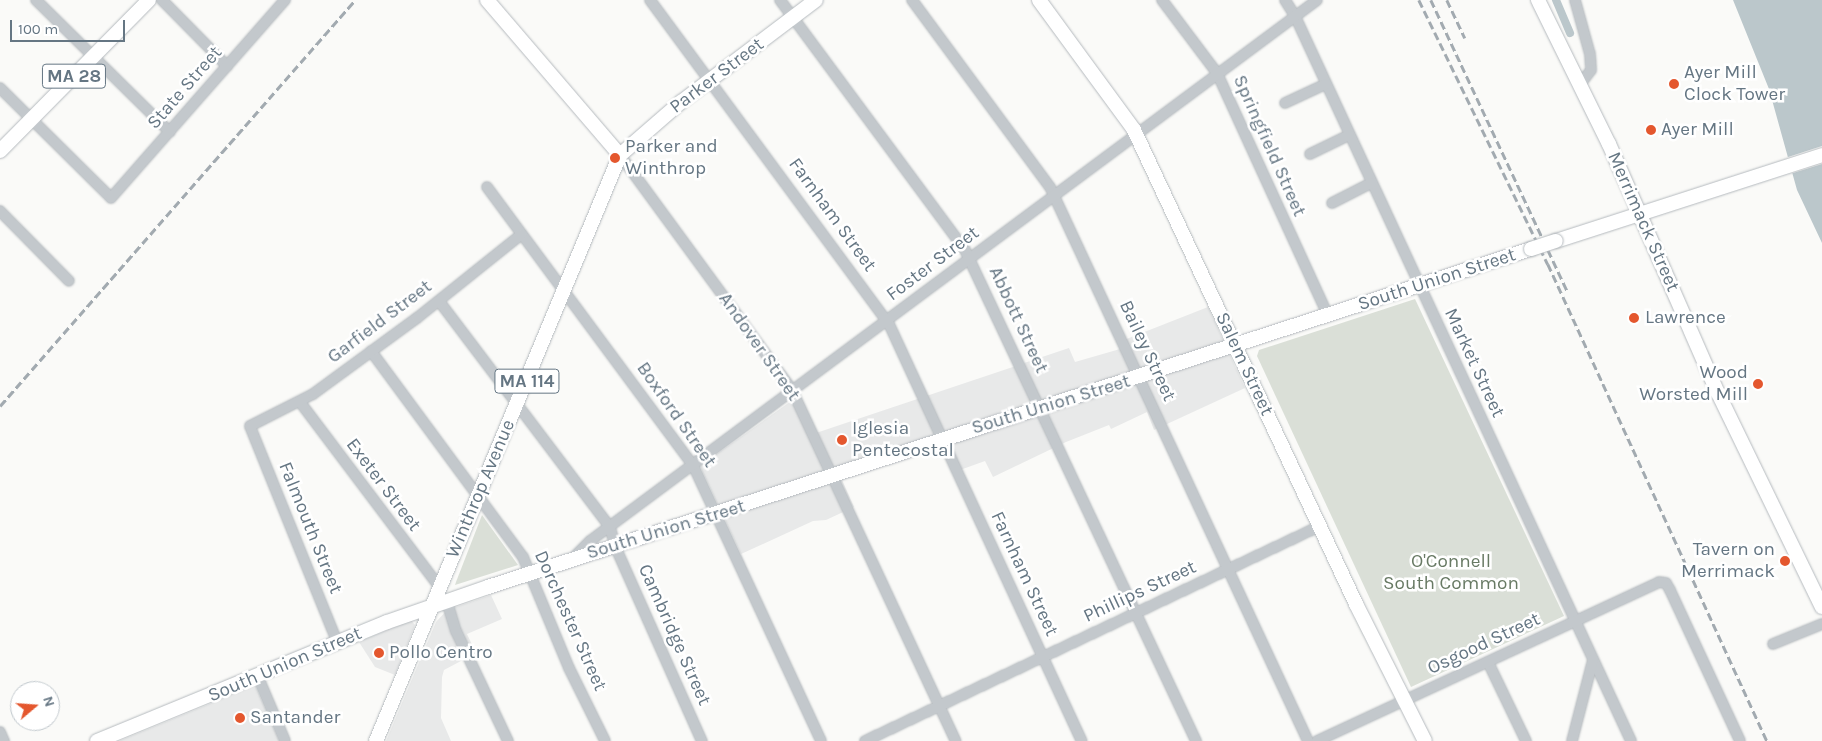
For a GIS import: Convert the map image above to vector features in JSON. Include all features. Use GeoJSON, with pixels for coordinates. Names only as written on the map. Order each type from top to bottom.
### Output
{"type":"FeatureCollection","features":[{"type":"Feature","properties":{"kind":"main road","name":"MA 28"},"geometry":{"type":"LineString","coordinates":[[0,151],[149,0]]}},
{"type":"Feature","properties":{"kind":"main road","name":"Andover Street"},"geometry":{"type":"LineString","coordinates":[[487,0],[620,155]]}},
{"type":"Feature","properties":{"kind":"main road","name":"Parker Street"},"geometry":{"type":"LineString","coordinates":[[620,155],[710,80],[816,0]]}},
{"type":"Feature","properties":{"kind":"main road","name":"Salem Street"},"geometry":{"type":"LineString","coordinates":[[1039,0],[1136,134],[1402,701],[1410,708],[1425,741]]}},
{"type":"Feature","properties":{"kind":"main road","name":"Merrimack Street"},"geometry":{"type":"LineString","coordinates":[[1538,0],[1640,215],[1718,393],[1822,607]]}},
{"type":"Feature","properties":{"kind":"main road","name":"Winthrop Avenue"},"geometry":{"type":"LineString","coordinates":[[376,741],[478,494],[565,292],[620,155]]}},
{"type":"Feature","properties":{"kind":"main road","name":"South Union Street"},"geometry":{"type":"LineString","coordinates":[[97,741],[432,606],[574,558],[716,515],[941,438],[1040,410],[1140,378],[1818,156]]}},
{"type":"Feature","properties":{"kind":"street"},"geometry":{"type":"LineString","coordinates":[[36,0],[170,132]]}},
{"type":"Feature","properties":{"kind":"street"},"geometry":{"type":"LineString","coordinates":[[162,0],[227,66]]}},
{"type":"Feature","properties":{"kind":"street","name":"State Street"},"geometry":{"type":"LineString","coordinates":[[31,120],[112,198],[285,0]]}},
{"type":"Feature","properties":{"kind":"street","name":"Farnham Street"},"geometry":{"type":"LineString","coordinates":[[650,0],[887,321],[1082,741]]}},
{"type":"Feature","properties":{"kind":"street","name":"Abbott Street"},"geometry":{"type":"LineString","coordinates":[[780,0],[969,257],[1196,741]]}},
{"type":"Feature","properties":{"kind":"street","name":"Bailey Street"},"geometry":{"type":"LineString","coordinates":[[912,0],[1054,196],[1230,569],[1308,741]]}},
{"type":"Feature","properties":{"kind":"street","name":"Springfield Street"},"geometry":{"type":"LineString","coordinates":[[1162,0],[1217,73],[1328,316]]}},
{"type":"Feature","properties":{"kind":"street","name":"Market Street"},"geometry":{"type":"LineString","coordinates":[[1284,0],[1295,16],[1418,286],[1631,741]]}},
{"type":"Feature","properties":{"kind":"street","name":"Foster Street"},"geometry":{"type":"LineString","coordinates":[[574,558],[610,526],[887,321],[969,257],[1317,0]]}},
{"type":"Feature","properties":{"kind":"street"},"geometry":{"type":"LineString","coordinates":[[1575,0],[1590,54],[1592,70],[1580,86]]}},
{"type":"Feature","properties":{"kind":"street"},"geometry":{"type":"LineString","coordinates":[[1284,103],[1326,84]]}},
{"type":"Feature","properties":{"kind":"street"},"geometry":{"type":"LineString","coordinates":[[0,88],[31,120]]}},
{"type":"Feature","properties":{"kind":"street"},"geometry":{"type":"LineString","coordinates":[[1310,154],[1349,134]]}},
{"type":"Feature","properties":{"kind":"street","name":"Andover Street"},"geometry":{"type":"LineString","coordinates":[[620,155],[792,390],[834,476],[956,741]]}},
{"type":"Feature","properties":{"kind":"street"},"geometry":{"type":"LineString","coordinates":[[1332,202],[1372,184]]}},
{"type":"Feature","properties":{"kind":"street","name":"Boxford Street"},"geometry":{"type":"LineString","coordinates":[[487,187],[693,465],[821,741]]}},
{"type":"Feature","properties":{"kind":"street"},"geometry":{"type":"LineString","coordinates":[[0,211],[70,281]]}},
{"type":"Feature","properties":{"kind":"street","name":"Garfield Street"},"geometry":{"type":"LineString","coordinates":[[250,426],[300,402],[439,300],[522,234]]}},
{"type":"Feature","properties":{"kind":"street","name":"Cambridge Street"},"geometry":{"type":"LineString","coordinates":[[439,300],[610,526],[615,546],[702,741]]}},
{"type":"Feature","properties":{"kind":"street","name":"Dorchester Street"},"geometry":{"type":"LineString","coordinates":[[371,351],[478,494],[532,573],[570,668],[605,741]]}},
{"type":"Feature","properties":{"kind":"street","name":"Exeter Street"},"geometry":{"type":"LineString","coordinates":[[300,402],[440,588]]}},
{"type":"Feature","properties":{"kind":"street","name":"Falmouth Street"},"geometry":{"type":"LineString","coordinates":[[250,426],[338,644]]}},
{"type":"Feature","properties":{"kind":"street","name":"Phillips Street"},"geometry":{"type":"LineString","coordinates":[[865,741],[1320,526]]}},
{"type":"Feature","properties":{"kind":"street","name":"Osgood Street"},"geometry":{"type":"LineString","coordinates":[[1316,741],[1659,582],[1666,583],[1740,741]]}},
{"type":"Feature","properties":{"kind":"street"},"geometry":{"type":"LineString","coordinates":[[446,602],[456,631],[508,741]]}},
{"type":"Feature","properties":{"kind":"street"},"geometry":{"type":"LineString","coordinates":[[1773,644],[1822,624]]}},
{"type":"Feature","properties":{"kind":"street"},"geometry":{"type":"LineString","coordinates":[[1572,741],[1593,660]]}},
{"type":"Feature","properties":{"kind":"street"},"geometry":{"type":"LineString","coordinates":[[1488,662],[1526,741]]}},
{"type":"Feature","properties":{"kind":"street"},"geometry":{"type":"LineString","coordinates":[[258,677],[285,741]]}},
{"type":"Feature","properties":{"kind":"street"},"geometry":{"type":"LineString","coordinates":[[0,732],[4,741]]}},
{"type":"Feature","properties":{"kind":"shaded area"},"geometry":{"type":"Polygon","coordinates":[[[1733,0],[1822,0],[1822,243],[1797,190],[1769,89],[1733,0]]]}},
{"type":"Feature","properties":{"kind":"shaded area"},"geometry":{"type":"Polygon","coordinates":[[[1208,307],[1245,388],[1154,430],[1147,412],[1111,429],[1109,425],[1066,442],[993,477],[985,461],[960,470],[950,444],[842,480],[854,507],[826,520],[813,521],[741,554],[700,466],[794,399],[810,435],[1069,348],[1075,362],[1127,347],[1124,340],[1208,307]]]}},
{"type":"Feature","properties":{"kind":"shaded area"},"geometry":{"type":"Polygon","coordinates":[[[491,595],[502,619],[467,634],[476,653],[444,670],[442,677],[441,718],[451,741],[386,741],[436,622],[447,610],[491,595]]]}},
{"type":"Feature","properties":{"kind":"shaded area"},"geometry":{"type":"Polygon","coordinates":[[[411,620],[415,625],[395,675],[375,667],[359,642],[411,620]]]}},
{"type":"Feature","properties":{"kind":"shaded area"},"geometry":{"type":"Polygon","coordinates":[[[255,685],[279,741],[119,741],[207,705],[255,685]]]}},
{"type":"Feature","properties":{"kind":"green space","name":"O'Connell South Common"},"geometry":{"type":"Polygon","coordinates":[[[1415,299],[1564,616],[1411,687],[1257,356],[1259,350],[1415,299]]]}},
{"type":"Feature","properties":{"kind":"green space"},"geometry":{"type":"Polygon","coordinates":[[[482,515],[518,565],[455,585],[456,582],[482,515]]]}},
{"type":"Feature","properties":{"kind":"pier"},"geometry":{"type":"Polygon","coordinates":[[[1822,146],[1822,164],[1790,174],[1785,158],[1822,146]]]}},
{"type":"Feature","properties":{"kind":"waterway"},"geometry":{"type":"LineString","coordinates":[[1556,0],[1570,33]]}},
{"type":"Feature","properties":{"kind":"railway"},"geometry":{"type":"LineString","coordinates":[[0,406],[355,0]]}},
{"type":"Feature","properties":{"kind":"railway"},"geometry":{"type":"LineString","coordinates":[[1419,0],[1548,264],[1767,741]]}},
{"type":"Feature","properties":{"kind":"railway"},"geometry":{"type":"LineString","coordinates":[[1431,0],[1568,292]]}},
{"type":"Feature","properties":{"kind":"railway"},"geometry":{"type":"LineString","coordinates":[[1447,0],[1465,38]]}},
{"type":"Feature","properties":{"kind":"place","name":"Ayer Mill Clock Tower"},"geometry":{"type":"Point","coordinates":[1674,84]}},
{"type":"Feature","properties":{"kind":"place","name":"Ayer Mill"},"geometry":{"type":"Point","coordinates":[1651,130]}},
{"type":"Feature","properties":{"kind":"place","name":"Parker and Winthrop"},"geometry":{"type":"Point","coordinates":[615,158]}},
{"type":"Feature","properties":{"kind":"place","name":"Lawrence"},"geometry":{"type":"Point","coordinates":[1634,318]}},
{"type":"Feature","properties":{"kind":"place","name":"Wood Worsted Mill"},"geometry":{"type":"Point","coordinates":[1758,384]}},
{"type":"Feature","properties":{"kind":"place","name":"Iglesia Pentecostal"},"geometry":{"type":"Point","coordinates":[842,440]}},
{"type":"Feature","properties":{"kind":"place","name":"Tavern on Merrimack"},"geometry":{"type":"Point","coordinates":[1785,561]}},
{"type":"Feature","properties":{"kind":"place","name":"Pollo Centro"},"geometry":{"type":"Point","coordinates":[379,653]}},
{"type":"Feature","properties":{"kind":"place","name":"Santander"},"geometry":{"type":"Point","coordinates":[240,718]}}]}
